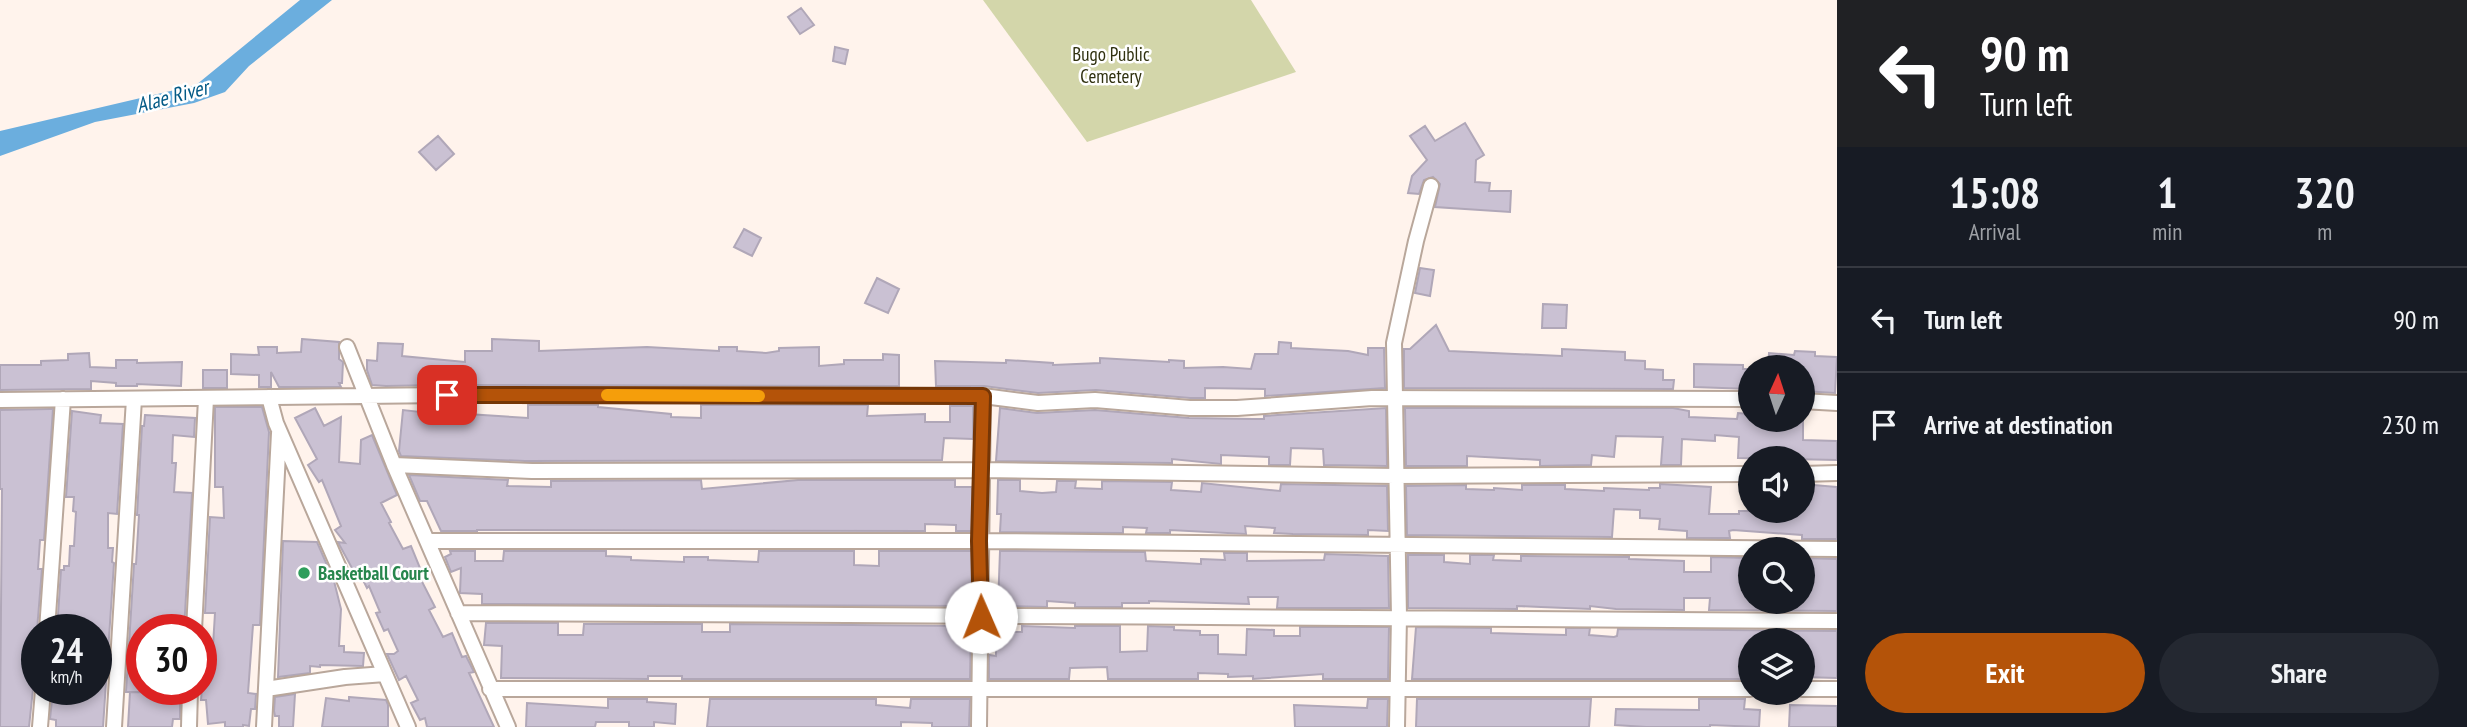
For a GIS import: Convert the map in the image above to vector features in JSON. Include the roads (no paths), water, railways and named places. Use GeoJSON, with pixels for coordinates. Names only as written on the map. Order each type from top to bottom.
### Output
{"type":"FeatureCollection","features":[{"type":"Feature","properties":{"kind":"street"},"geometry":{"type":"LineString","coordinates":[[1397,727],[1399,616],[1393,358],[1397,321],[1431,186]]}},
{"type":"Feature","properties":{"kind":"street"},"geometry":{"type":"LineString","coordinates":[[346,347],[394,465],[508,727]]}},
{"type":"Feature","properties":{"kind":"street"},"geometry":{"type":"LineString","coordinates":[[0,400],[447,395],[983,396],[1038,402],[1095,400],[1191,408],[1237,408],[1372,398],[1738,399]]}},
{"type":"Feature","properties":{"kind":"street"},"geometry":{"type":"LineString","coordinates":[[979,727],[979,541],[983,396]]}},
{"type":"Feature","properties":{"kind":"street"},"geometry":{"type":"LineString","coordinates":[[269,397],[279,428],[408,727]]}},
{"type":"Feature","properties":{"kind":"street"},"geometry":{"type":"LineString","coordinates":[[114,727],[134,399]]}},
{"type":"Feature","properties":{"kind":"street"},"geometry":{"type":"LineString","coordinates":[[195,614],[205,399]]}},
{"type":"Feature","properties":{"kind":"street"},"geometry":{"type":"LineString","coordinates":[[48,614],[63,400]]}},
{"type":"Feature","properties":{"kind":"street"},"geometry":{"type":"LineString","coordinates":[[1815,402],[1837,403]]}},
{"type":"Feature","properties":{"kind":"street"},"geometry":{"type":"LineString","coordinates":[[264,727],[279,428]]}},
{"type":"Feature","properties":{"kind":"street"},"geometry":{"type":"LineString","coordinates":[[394,465],[533,471],[982,470],[1395,476],[1738,474]]}},
{"type":"Feature","properties":{"kind":"street"},"geometry":{"type":"LineString","coordinates":[[1815,474],[1837,473]]}},
{"type":"Feature","properties":{"kind":"street"},"geometry":{"type":"LineString","coordinates":[[429,541],[979,541],[1837,549]]}},
{"type":"Feature","properties":{"kind":"street"},"geometry":{"type":"LineString","coordinates":[[458,613],[981,617],[1399,616],[1837,621]]}},
{"type":"Feature","properties":{"kind":"street"},"geometry":{"type":"LineString","coordinates":[[266,689],[385,674]]}},
{"type":"Feature","properties":{"kind":"street"},"geometry":{"type":"LineString","coordinates":[[491,689],[1738,689]]}},
{"type":"Feature","properties":{"kind":"street"},"geometry":{"type":"LineString","coordinates":[[1815,689],[1837,689]]}},
{"type":"Feature","properties":{"kind":"street"},"geometry":{"type":"LineString","coordinates":[[40,727],[42,705]]}},
{"type":"Feature","properties":{"kind":"street"},"geometry":{"type":"LineString","coordinates":[[188,727],[189,705]]}},
{"type":"Feature","properties":{"kind":"water","name":"Alae River"},"geometry":{"type":"Polygon","coordinates":[[[300,0],[332,0],[249,66],[225,92],[194,103],[95,122],[0,156],[0,131],[196,85],[300,0]]]}},
{"type":"Feature","properties":{"kind":"place","name":"Basketball Court"},"geometry":{"type":"Point","coordinates":[304,573]}},
{"type":"Feature","properties":{"kind":"park label","name":"Bugo Public Cemetery"},"geometry":{"type":"Point","coordinates":[1111,65]}}]}
